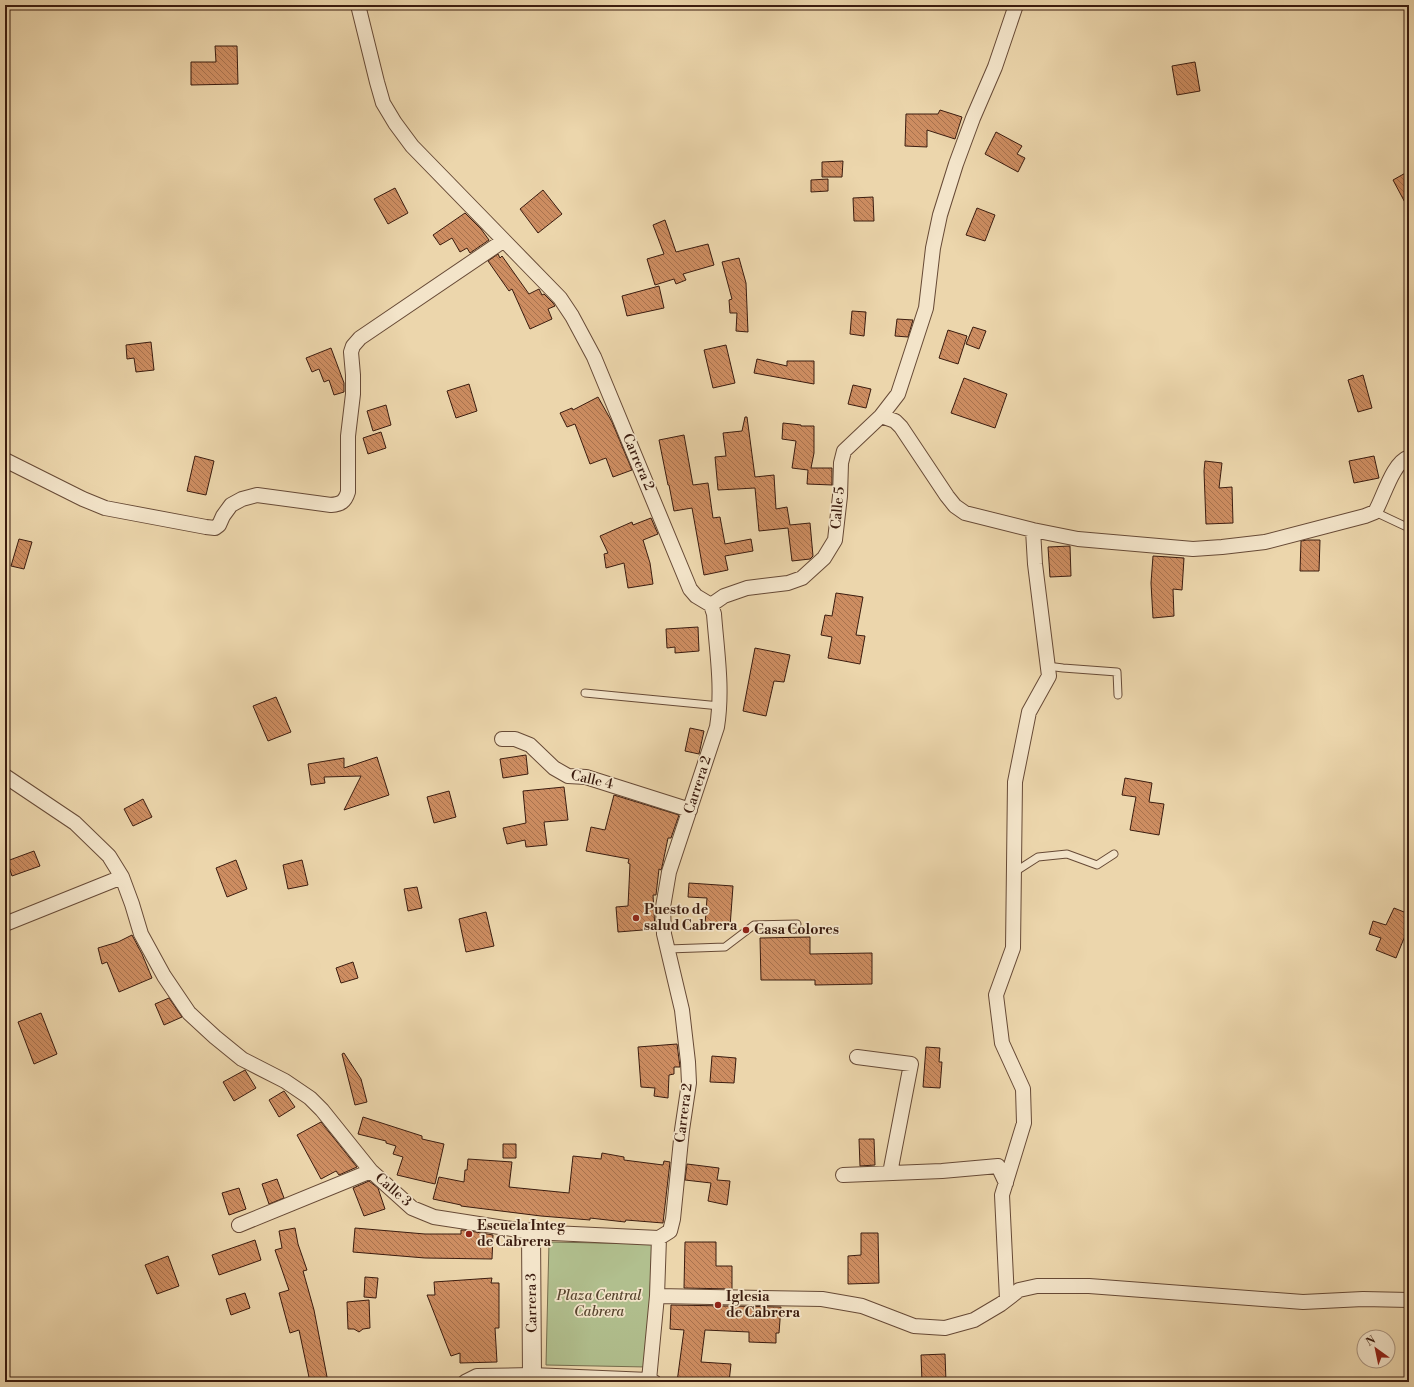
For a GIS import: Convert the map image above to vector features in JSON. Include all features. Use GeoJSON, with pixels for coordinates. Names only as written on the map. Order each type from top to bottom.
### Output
{"type":"FeatureCollection","features":[{"type":"Feature","properties":{"kind":"street","name":"Carrera 2"},"geometry":{"type":"LineString","coordinates":[[358,5],[383,103],[395,123],[412,146],[560,298],[572,316],[594,356],[690,589],[696,596],[711,605],[714,614],[720,683],[720,706],[717,727],[669,872],[663,907],[664,934],[682,1010],[689,1083],[682,1130],[673,1219],[670,1230],[659,1238]]}},
{"type":"Feature","properties":{"kind":"street","name":"Calle 5"},"geometry":{"type":"LineString","coordinates":[[711,605],[724,596],[747,588],[788,583],[802,578],[824,558],[835,540],[840,496],[841,463],[844,451],[881,416],[898,394],[926,308],[933,248],[942,208],[956,164],[995,67],[1016,5]]}},
{"type":"Feature","properties":{"kind":"street"},"geometry":{"type":"LineString","coordinates":[[5,460],[83,499],[105,508],[206,527],[215,528],[219,525],[223,516],[231,505],[242,499],[257,495],[331,505],[340,504],[345,500],[348,492],[348,436],[353,394],[351,352],[353,346],[360,338],[503,241]]}},
{"type":"Feature","properties":{"kind":"street"},"geometry":{"type":"LineString","coordinates":[[881,416],[895,421],[901,427],[946,496],[955,506],[965,513],[1033,530],[1078,539],[1193,550],[1222,548],[1265,542],[1358,518],[1375,512],[1392,475],[1404,459],[1409,457]]}},
{"type":"Feature","properties":{"kind":"street"},"geometry":{"type":"LineString","coordinates":[[1007,1299],[1002,1195],[1024,1123],[1024,1089],[1002,1043],[996,995],[1013,948],[1015,782],[1029,712],[1049,676],[1035,564],[1033,530]]}},
{"type":"Feature","properties":{"kind":"street","name":"Calle 4"},"geometry":{"type":"LineString","coordinates":[[502,739],[515,739],[530,745],[554,768],[568,776],[586,777],[690,810]]}},
{"type":"Feature","properties":{"kind":"street","name":"Calle 3"},"geometry":{"type":"LineString","coordinates":[[5,776],[75,823],[109,856],[122,878],[141,934],[164,976],[189,1012],[215,1038],[242,1059],[285,1081],[310,1098],[322,1110],[371,1171],[412,1208],[434,1217],[531,1232],[659,1238]]}},
{"type":"Feature","properties":{"kind":"street"},"geometry":{"type":"LineString","coordinates":[[5,924],[122,878]]}},
{"type":"Feature","properties":{"kind":"street"},"geometry":{"type":"LineString","coordinates":[[857,1057],[911,1064],[890,1173]]}},
{"type":"Feature","properties":{"kind":"street"},"geometry":{"type":"LineString","coordinates":[[843,1175],[942,1171],[998,1166],[1006,1183]]}},
{"type":"Feature","properties":{"kind":"street"},"geometry":{"type":"LineString","coordinates":[[239,1225],[371,1171]]}},
{"type":"Feature","properties":{"kind":"street","name":"Carrera 3"},"geometry":{"type":"LineString","coordinates":[[531,1232],[531,1378]]}},
{"type":"Feature","properties":{"kind":"street"},"geometry":{"type":"LineString","coordinates":[[465,1382],[477,1376],[652,1381],[659,1238]]}},
{"type":"Feature","properties":{"kind":"street"},"geometry":{"type":"LineString","coordinates":[[657,1296],[822,1299],[862,1306],[914,1326],[945,1328],[974,1320],[1001,1304],[1019,1290],[1037,1286],[1089,1286],[1303,1302],[1363,1299],[1409,1300]]}},
{"type":"Feature","properties":{"kind":"lane"},"geometry":{"type":"LineString","coordinates":[[1375,512],[1409,528]]}},
{"type":"Feature","properties":{"kind":"lane"},"geometry":{"type":"LineString","coordinates":[[1047,666],[1116,672],[1118,695]]}},
{"type":"Feature","properties":{"kind":"lane"},"geometry":{"type":"LineString","coordinates":[[585,693],[720,706]]}},
{"type":"Feature","properties":{"kind":"lane"},"geometry":{"type":"LineString","coordinates":[[1013,873],[1038,857],[1067,854],[1097,865],[1114,854]]}},
{"type":"Feature","properties":{"kind":"lane"},"geometry":{"type":"LineString","coordinates":[[668,949],[725,947],[754,925],[797,924]]}},
{"type":"Feature","properties":{"kind":"green space","name":"Plaza Central Cabrera"},"geometry":{"type":"Polygon","coordinates":[[[549,1242],[652,1244],[647,1367],[546,1365],[549,1242]]]}},
{"type":"Feature","properties":{"kind":"building"},"geometry":{"type":"Polygon","coordinates":[[[215,46],[237,46],[238,84],[191,85],[191,62],[216,62],[215,46]]]}},
{"type":"Feature","properties":{"kind":"building"},"geometry":{"type":"Polygon","coordinates":[[[1195,62],[1200,91],[1177,95],[1172,66],[1195,62]]]}},
{"type":"Feature","properties":{"kind":"building"},"geometry":{"type":"Polygon","coordinates":[[[940,110],[962,117],[955,139],[927,130],[927,147],[905,146],[906,114],[938,114],[940,110]]]}},
{"type":"Feature","properties":{"kind":"building"},"geometry":{"type":"Polygon","coordinates":[[[996,132],[1022,146],[1017,154],[1025,158],[1018,172],[985,154],[996,132]]]}},
{"type":"Feature","properties":{"kind":"building"},"geometry":{"type":"Polygon","coordinates":[[[843,161],[842,177],[822,177],[822,162],[843,161]]]}},
{"type":"Feature","properties":{"kind":"building"},"geometry":{"type":"Polygon","coordinates":[[[1409,171],[1409,210],[1393,180],[1409,171]]]}},
{"type":"Feature","properties":{"kind":"building"},"geometry":{"type":"Polygon","coordinates":[[[828,179],[828,191],[811,192],[811,180],[828,179]]]}},
{"type":"Feature","properties":{"kind":"building"},"geometry":{"type":"Polygon","coordinates":[[[395,188],[408,213],[388,224],[374,199],[395,188]]]}},
{"type":"Feature","properties":{"kind":"building"},"geometry":{"type":"Polygon","coordinates":[[[543,190],[562,214],[538,233],[520,209],[543,190]]]}},
{"type":"Feature","properties":{"kind":"building"},"geometry":{"type":"Polygon","coordinates":[[[873,197],[874,221],[854,221],[853,198],[873,197]]]}},
{"type":"Feature","properties":{"kind":"building"},"geometry":{"type":"Polygon","coordinates":[[[977,208],[995,215],[985,241],[966,235],[977,208]]]}},
{"type":"Feature","properties":{"kind":"building"},"geometry":{"type":"Polygon","coordinates":[[[465,213],[481,229],[489,240],[470,253],[467,248],[460,252],[452,238],[440,245],[433,235],[465,213]]]}},
{"type":"Feature","properties":{"kind":"building"},"geometry":{"type":"Polygon","coordinates":[[[665,220],[676,252],[708,244],[714,265],[683,274],[686,280],[676,284],[674,279],[655,285],[647,259],[664,254],[653,225],[665,220]]]}},
{"type":"Feature","properties":{"kind":"building"},"geometry":{"type":"Polygon","coordinates":[[[498,254],[500,258],[502,256],[529,294],[539,289],[542,295],[544,294],[553,303],[555,306],[548,309],[552,319],[530,329],[512,289],[509,291],[488,261],[498,254]]]}},
{"type":"Feature","properties":{"kind":"building"},"geometry":{"type":"Polygon","coordinates":[[[739,258],[746,283],[748,332],[736,331],[737,313],[730,313],[729,300],[732,299],[722,262],[739,258]]]}},
{"type":"Feature","properties":{"kind":"building"},"geometry":{"type":"Polygon","coordinates":[[[659,286],[664,308],[627,316],[622,296],[659,286]]]}},
{"type":"Feature","properties":{"kind":"building"},"geometry":{"type":"Polygon","coordinates":[[[852,311],[866,312],[864,336],[850,334],[852,311]]]}},
{"type":"Feature","properties":{"kind":"building"},"geometry":{"type":"Polygon","coordinates":[[[897,319],[913,320],[908,337],[895,336],[897,319]]]}},
{"type":"Feature","properties":{"kind":"building"},"geometry":{"type":"Polygon","coordinates":[[[973,327],[986,331],[979,349],[966,344],[973,327]]]}},
{"type":"Feature","properties":{"kind":"building"},"geometry":{"type":"Polygon","coordinates":[[[948,330],[967,336],[958,364],[939,358],[948,330]]]}},
{"type":"Feature","properties":{"kind":"building"},"geometry":{"type":"Polygon","coordinates":[[[151,342],[154,370],[136,372],[134,358],[127,359],[126,345],[151,342]]]}},
{"type":"Feature","properties":{"kind":"building"},"geometry":{"type":"Polygon","coordinates":[[[726,345],[735,383],[713,388],[704,350],[726,345]]]}},
{"type":"Feature","properties":{"kind":"building"},"geometry":{"type":"Polygon","coordinates":[[[331,348],[344,383],[344,392],[334,395],[329,380],[324,382],[319,369],[312,372],[306,358],[331,348]]]}},
{"type":"Feature","properties":{"kind":"building"},"geometry":{"type":"Polygon","coordinates":[[[757,359],[787,366],[787,361],[814,361],[814,384],[754,373],[757,359]]]}},
{"type":"Feature","properties":{"kind":"building"},"geometry":{"type":"Polygon","coordinates":[[[1363,375],[1372,408],[1358,412],[1348,380],[1363,375]]]}},
{"type":"Feature","properties":{"kind":"building"},"geometry":{"type":"Polygon","coordinates":[[[964,378],[1007,394],[995,428],[951,413],[964,378]]]}},
{"type":"Feature","properties":{"kind":"building"},"geometry":{"type":"Polygon","coordinates":[[[469,384],[477,411],[456,418],[447,391],[469,384]]]}},
{"type":"Feature","properties":{"kind":"building"},"geometry":{"type":"Polygon","coordinates":[[[853,385],[871,389],[866,408],[848,404],[853,385]]]}},
{"type":"Feature","properties":{"kind":"building"},"geometry":{"type":"Polygon","coordinates":[[[598,397],[612,422],[632,470],[613,477],[606,458],[590,464],[575,424],[567,427],[560,413],[572,408],[573,410],[598,397]]]}},
{"type":"Feature","properties":{"kind":"building"},"geometry":{"type":"Polygon","coordinates":[[[386,405],[391,425],[373,431],[367,411],[386,405]]]}},
{"type":"Feature","properties":{"kind":"building"},"geometry":{"type":"Polygon","coordinates":[[[745,417],[747,417],[755,477],[774,475],[776,509],[787,507],[790,525],[810,523],[813,556],[810,559],[792,561],[788,528],[759,531],[755,488],[718,490],[715,457],[726,456],[723,433],[742,431],[745,417]]]}},
{"type":"Feature","properties":{"kind":"building"},"geometry":{"type":"Polygon","coordinates":[[[783,423],[801,426],[814,426],[814,453],[811,468],[832,468],[832,485],[807,484],[808,470],[792,468],[796,441],[782,439],[783,423]]]}},
{"type":"Feature","properties":{"kind":"building"},"geometry":{"type":"Polygon","coordinates":[[[381,432],[386,448],[368,454],[363,438],[381,432]]]}},
{"type":"Feature","properties":{"kind":"building"},"geometry":{"type":"Polygon","coordinates":[[[684,435],[693,485],[708,483],[713,518],[720,517],[725,544],[751,539],[753,551],[725,556],[728,570],[704,575],[692,508],[674,511],[659,440],[684,435]]]}},
{"type":"Feature","properties":{"kind":"building"},"geometry":{"type":"Polygon","coordinates":[[[195,456],[214,461],[206,495],[187,491],[195,456]]]}},
{"type":"Feature","properties":{"kind":"building"},"geometry":{"type":"Polygon","coordinates":[[[1374,456],[1379,478],[1354,483],[1349,461],[1374,456]]]}},
{"type":"Feature","properties":{"kind":"building"},"geometry":{"type":"Polygon","coordinates":[[[1205,461],[1222,463],[1219,488],[1232,487],[1233,523],[1206,524],[1205,461]]]}},
{"type":"Feature","properties":{"kind":"building"},"geometry":{"type":"Polygon","coordinates":[[[651,518],[658,534],[643,540],[650,563],[653,584],[628,588],[624,563],[606,568],[604,554],[608,553],[600,536],[632,522],[633,525],[651,518]]]}},
{"type":"Feature","properties":{"kind":"building"},"geometry":{"type":"Polygon","coordinates":[[[19,539],[32,542],[24,569],[11,566],[19,539]]]}},
{"type":"Feature","properties":{"kind":"building"},"geometry":{"type":"Polygon","coordinates":[[[1320,540],[1319,571],[1300,571],[1301,541],[1320,540]]]}},
{"type":"Feature","properties":{"kind":"building"},"geometry":{"type":"Polygon","coordinates":[[[1070,546],[1071,576],[1050,577],[1048,547],[1070,546]]]}},
{"type":"Feature","properties":{"kind":"building"},"geometry":{"type":"Polygon","coordinates":[[[1153,556],[1184,558],[1182,590],[1173,589],[1174,616],[1153,618],[1151,583],[1153,556]]]}},
{"type":"Feature","properties":{"kind":"building"},"geometry":{"type":"Polygon","coordinates":[[[836,593],[863,597],[856,635],[865,636],[860,664],[828,658],[832,637],[821,635],[825,615],[832,616],[836,593]]]}},
{"type":"Feature","properties":{"kind":"building"},"geometry":{"type":"Polygon","coordinates":[[[698,627],[699,651],[675,653],[675,647],[667,648],[666,629],[698,627]]]}},
{"type":"Feature","properties":{"kind":"building"},"geometry":{"type":"Polygon","coordinates":[[[755,648],[790,655],[784,682],[774,681],[766,716],[743,711],[755,648]]]}},
{"type":"Feature","properties":{"kind":"building"},"geometry":{"type":"Polygon","coordinates":[[[276,697],[291,732],[268,741],[253,706],[276,697]]]}},
{"type":"Feature","properties":{"kind":"building"},"geometry":{"type":"Polygon","coordinates":[[[690,728],[704,731],[699,754],[685,751],[690,728]]]}},
{"type":"Feature","properties":{"kind":"building"},"geometry":{"type":"Polygon","coordinates":[[[526,755],[528,774],[503,778],[500,759],[526,755]]]}},
{"type":"Feature","properties":{"kind":"building"},"geometry":{"type":"Polygon","coordinates":[[[377,757],[389,795],[344,810],[361,776],[324,777],[325,783],[311,785],[308,764],[344,758],[344,768],[377,757]]]}},
{"type":"Feature","properties":{"kind":"building"},"geometry":{"type":"Polygon","coordinates":[[[1125,778],[1152,783],[1149,802],[1164,804],[1159,835],[1130,830],[1136,797],[1122,795],[1125,778]]]}},
{"type":"Feature","properties":{"kind":"building"},"geometry":{"type":"Polygon","coordinates":[[[564,787],[568,820],[544,822],[547,845],[526,847],[525,840],[507,844],[503,828],[526,823],[523,791],[564,787]]]}},
{"type":"Feature","properties":{"kind":"building"},"geometry":{"type":"Polygon","coordinates":[[[449,791],[456,817],[434,823],[427,797],[449,791]]]}},
{"type":"Feature","properties":{"kind":"building"},"geometry":{"type":"Polygon","coordinates":[[[614,795],[679,815],[671,838],[668,838],[662,867],[661,870],[659,869],[656,895],[653,895],[655,929],[618,932],[616,907],[628,906],[629,859],[586,851],[591,827],[605,830],[614,795]]]}},
{"type":"Feature","properties":{"kind":"building"},"geometry":{"type":"Polygon","coordinates":[[[143,799],[152,817],[133,826],[124,809],[143,799]]]}},
{"type":"Feature","properties":{"kind":"building"},"geometry":{"type":"Polygon","coordinates":[[[34,851],[40,866],[12,876],[7,861],[34,851]]]}},
{"type":"Feature","properties":{"kind":"building"},"geometry":{"type":"Polygon","coordinates":[[[236,860],[247,889],[227,897],[216,868],[236,860]]]}},
{"type":"Feature","properties":{"kind":"building"},"geometry":{"type":"Polygon","coordinates":[[[302,860],[308,885],[288,889],[283,865],[302,860]]]}},
{"type":"Feature","properties":{"kind":"building"},"geometry":{"type":"Polygon","coordinates":[[[689,883],[733,886],[730,927],[705,925],[707,898],[688,897],[689,883]]]}},
{"type":"Feature","properties":{"kind":"building"},"geometry":{"type":"Polygon","coordinates":[[[417,887],[422,908],[408,911],[404,889],[417,887]]]}},
{"type":"Feature","properties":{"kind":"building"},"geometry":{"type":"Polygon","coordinates":[[[1394,908],[1409,914],[1409,926],[1396,958],[1376,950],[1381,938],[1369,934],[1373,921],[1386,925],[1394,908]]]}},
{"type":"Feature","properties":{"kind":"building"},"geometry":{"type":"Polygon","coordinates":[[[486,912],[494,946],[466,952],[459,919],[486,912]]]}},
{"type":"Feature","properties":{"kind":"building"},"geometry":{"type":"Polygon","coordinates":[[[132,935],[152,978],[119,992],[107,962],[102,964],[98,948],[118,942],[132,935]]]}},
{"type":"Feature","properties":{"kind":"building"},"geometry":{"type":"Polygon","coordinates":[[[810,937],[810,954],[872,953],[872,984],[815,985],[815,980],[761,980],[760,938],[810,937]]]}},
{"type":"Feature","properties":{"kind":"building"},"geometry":{"type":"Polygon","coordinates":[[[353,962],[358,978],[341,983],[336,968],[353,962]]]}},
{"type":"Feature","properties":{"kind":"building"},"geometry":{"type":"Polygon","coordinates":[[[169,998],[182,1017],[164,1025],[155,1004],[169,998]]]}},
{"type":"Feature","properties":{"kind":"building"},"geometry":{"type":"Polygon","coordinates":[[[41,1013],[57,1054],[34,1064],[18,1022],[41,1013]]]}},
{"type":"Feature","properties":{"kind":"building"},"geometry":{"type":"Polygon","coordinates":[[[677,1044],[680,1067],[674,1067],[674,1074],[669,1075],[668,1098],[654,1096],[655,1088],[641,1087],[638,1047],[677,1044]]]}},
{"type":"Feature","properties":{"kind":"building"},"geometry":{"type":"Polygon","coordinates":[[[926,1047],[940,1048],[939,1062],[942,1062],[940,1088],[923,1087],[926,1047]]]}},
{"type":"Feature","properties":{"kind":"building"},"geometry":{"type":"Polygon","coordinates":[[[344,1053],[361,1079],[367,1102],[355,1105],[342,1054],[344,1053]]]}},
{"type":"Feature","properties":{"kind":"building"},"geometry":{"type":"Polygon","coordinates":[[[712,1056],[736,1058],[734,1083],[710,1082],[712,1056]]]}},
{"type":"Feature","properties":{"kind":"building"},"geometry":{"type":"Polygon","coordinates":[[[245,1070],[256,1088],[234,1101],[223,1082],[245,1070]]]}},
{"type":"Feature","properties":{"kind":"building"},"geometry":{"type":"Polygon","coordinates":[[[284,1091],[295,1107],[279,1117],[269,1100],[284,1091]]]}},
{"type":"Feature","properties":{"kind":"building"},"geometry":{"type":"Polygon","coordinates":[[[363,1117],[422,1136],[422,1139],[444,1144],[435,1184],[397,1175],[403,1157],[393,1154],[396,1146],[386,1143],[386,1141],[358,1134],[363,1117]]]}},
{"type":"Feature","properties":{"kind":"building"},"geometry":{"type":"Polygon","coordinates":[[[321,1122],[357,1167],[339,1175],[336,1171],[321,1179],[297,1135],[321,1122]]]}},
{"type":"Feature","properties":{"kind":"building"},"geometry":{"type":"Polygon","coordinates":[[[859,1139],[874,1139],[875,1165],[860,1166],[859,1139]]]}},
{"type":"Feature","properties":{"kind":"building"},"geometry":{"type":"Polygon","coordinates":[[[503,1144],[516,1144],[516,1158],[503,1158],[503,1144]]]}},
{"type":"Feature","properties":{"kind":"building"},"geometry":{"type":"Polygon","coordinates":[[[602,1153],[624,1157],[624,1160],[663,1165],[664,1161],[670,1162],[663,1223],[541,1216],[461,1206],[433,1199],[439,1177],[464,1182],[468,1159],[512,1162],[509,1187],[569,1193],[573,1156],[601,1159],[602,1153]]]}},
{"type":"Feature","properties":{"kind":"building"},"geometry":{"type":"Polygon","coordinates":[[[687,1164],[719,1168],[717,1180],[730,1181],[727,1205],[708,1201],[711,1183],[685,1180],[687,1164]]]}},
{"type":"Feature","properties":{"kind":"building"},"geometry":{"type":"Polygon","coordinates":[[[277,1179],[284,1198],[269,1204],[262,1184],[277,1179]]]}},
{"type":"Feature","properties":{"kind":"building"},"geometry":{"type":"Polygon","coordinates":[[[369,1181],[378,1188],[385,1209],[364,1216],[353,1188],[369,1181]]]}},
{"type":"Feature","properties":{"kind":"building"},"geometry":{"type":"Polygon","coordinates":[[[239,1188],[246,1209],[229,1215],[222,1193],[239,1188]]]}},
{"type":"Feature","properties":{"kind":"building"},"geometry":{"type":"Polygon","coordinates":[[[295,1228],[298,1244],[307,1270],[303,1271],[314,1310],[328,1382],[310,1382],[299,1330],[290,1333],[279,1293],[289,1290],[275,1250],[282,1248],[279,1231],[295,1228]]]}},
{"type":"Feature","properties":{"kind":"building"},"geometry":{"type":"Polygon","coordinates":[[[355,1228],[425,1234],[461,1234],[461,1230],[464,1230],[493,1235],[492,1259],[425,1258],[353,1252],[355,1228]]]}},
{"type":"Feature","properties":{"kind":"building"},"geometry":{"type":"Polygon","coordinates":[[[861,1233],[878,1233],[879,1283],[848,1284],[848,1256],[861,1255],[861,1233]]]}},
{"type":"Feature","properties":{"kind":"building"},"geometry":{"type":"Polygon","coordinates":[[[255,1240],[261,1260],[219,1275],[212,1255],[255,1240]]]}},
{"type":"Feature","properties":{"kind":"building"},"geometry":{"type":"Polygon","coordinates":[[[685,1242],[716,1242],[716,1266],[732,1266],[732,1289],[684,1288],[685,1242]]]}},
{"type":"Feature","properties":{"kind":"building"},"geometry":{"type":"Polygon","coordinates":[[[168,1256],[179,1286],[157,1294],[145,1265],[168,1256]]]}},
{"type":"Feature","properties":{"kind":"building"},"geometry":{"type":"Polygon","coordinates":[[[365,1277],[378,1278],[376,1298],[364,1297],[365,1277]]]}},
{"type":"Feature","properties":{"kind":"building"},"geometry":{"type":"Polygon","coordinates":[[[492,1278],[491,1283],[499,1283],[499,1328],[495,1328],[497,1362],[460,1363],[460,1353],[451,1356],[427,1295],[435,1295],[434,1282],[492,1278]]]}},
{"type":"Feature","properties":{"kind":"building"},"geometry":{"type":"Polygon","coordinates":[[[245,1293],[250,1308],[231,1315],[226,1299],[245,1293]]]}},
{"type":"Feature","properties":{"kind":"building"},"geometry":{"type":"Polygon","coordinates":[[[369,1300],[370,1328],[363,1329],[359,1332],[354,1329],[348,1329],[347,1302],[369,1300]]]}},
{"type":"Feature","properties":{"kind":"building"},"geometry":{"type":"Polygon","coordinates":[[[671,1305],[781,1307],[779,1333],[776,1333],[776,1343],[749,1342],[749,1332],[705,1330],[701,1362],[731,1364],[729,1382],[699,1379],[699,1382],[677,1382],[684,1330],[670,1329],[671,1305]]]}},
{"type":"Feature","properties":{"kind":"building"},"geometry":{"type":"Polygon","coordinates":[[[945,1354],[946,1382],[922,1382],[921,1355],[945,1354]]]}},
{"type":"Feature","properties":{"kind":"place","name":"Puesto de salud Cabrera"},"geometry":{"type":"Point","coordinates":[636,918]}},
{"type":"Feature","properties":{"kind":"place","name":"Casa Colores"},"geometry":{"type":"Point","coordinates":[746,930]}},
{"type":"Feature","properties":{"kind":"place","name":"Escuela Integ de Cabrera"},"geometry":{"type":"Point","coordinates":[469,1234]}},
{"type":"Feature","properties":{"kind":"place","name":"Iglesia de Cabrera"},"geometry":{"type":"Point","coordinates":[718,1305]}}]}
